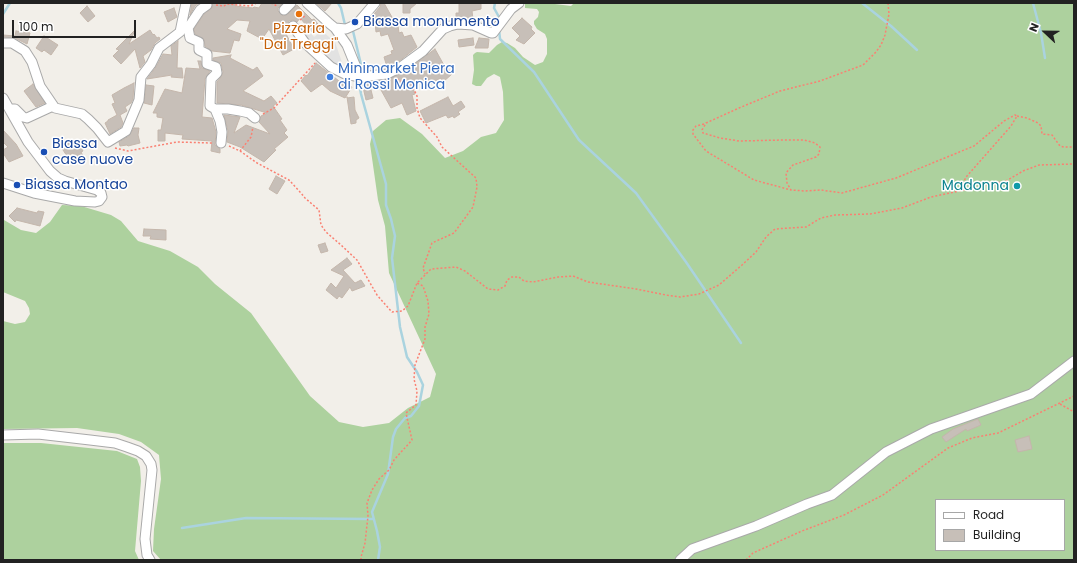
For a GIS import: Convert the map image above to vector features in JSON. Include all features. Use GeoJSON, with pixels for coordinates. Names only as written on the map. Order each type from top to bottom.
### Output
{"type":"FeatureCollection","features":[{"type":"Feature","properties":{"kind":"street"},"geometry":{"type":"LineString","coordinates":[[3,43],[12,43],[25,51],[32,62],[40,86],[53,106],[58,110],[82,114],[108,142],[126,131],[138,100],[141,77],[151,64],[159,48],[180,32],[186,3]]}},
{"type":"Feature","properties":{"kind":"street"},"geometry":{"type":"LineString","coordinates":[[284,10],[291,3]]}},
{"type":"Feature","properties":{"kind":"street"},"geometry":{"type":"LineString","coordinates":[[336,28],[346,29],[358,24],[375,3]]}},
{"type":"Feature","properties":{"kind":"street"},"geometry":{"type":"LineString","coordinates":[[294,26],[305,43],[320,58],[338,71],[360,77],[387,74],[392,72],[413,59],[443,29],[450,26],[458,24],[473,25],[493,33],[511,9],[519,3]]}},
{"type":"Feature","properties":{"kind":"street"},"geometry":{"type":"LineString","coordinates":[[207,5],[200,10],[188,28],[190,38],[199,42],[199,50],[207,54],[207,64],[216,67],[217,73],[211,78],[209,98],[210,106],[215,109],[228,108],[249,113],[255,118]]}},
{"type":"Feature","properties":{"kind":"street"},"geometry":{"type":"LineString","coordinates":[[310,6],[336,28],[347,45],[360,77]]}},
{"type":"Feature","properties":{"kind":"street"},"geometry":{"type":"LineString","coordinates":[[3,98],[28,142],[50,171],[58,178],[65,181],[97,190],[101,193],[102,197],[99,201],[95,202],[75,201],[34,193],[3,183]]}},
{"type":"Feature","properties":{"kind":"street"},"geometry":{"type":"LineString","coordinates":[[10,109],[15,109],[27,118],[53,106]]}},
{"type":"Feature","properties":{"kind":"street"},"geometry":{"type":"LineString","coordinates":[[215,109],[221,127],[221,143]]}},
{"type":"Feature","properties":{"kind":"street"},"geometry":{"type":"LineString","coordinates":[[680,560],[692,549],[756,526],[832,495],[886,452],[931,429],[1031,394],[1074,361]]}},
{"type":"Feature","properties":{"kind":"street"},"geometry":{"type":"LineString","coordinates":[[3,435],[38,434],[103,441],[127,447],[146,456],[151,464],[152,470],[145,539],[147,554],[150,560]]}},
{"type":"Feature","properties":{"kind":"path"},"geometry":{"type":"LineString","coordinates":[[207,5],[224,6],[227,4],[250,6],[257,3]]}},
{"type":"Feature","properties":{"kind":"path"},"geometry":{"type":"LineString","coordinates":[[888,3],[885,35],[881,45],[863,65],[820,81],[780,91],[696,126],[693,130],[695,138],[700,141],[706,151],[754,180],[791,190],[821,190],[842,193],[896,178],[974,146],[1004,121],[1015,115],[1028,118],[1040,124],[1042,134],[1052,135],[1060,146],[1064,148],[1074,147]]}},
{"type":"Feature","properties":{"kind":"path"},"geometry":{"type":"LineString","coordinates":[[294,26],[310,6]]}},
{"type":"Feature","properties":{"kind":"path"},"geometry":{"type":"LineString","coordinates":[[240,151],[251,137],[255,118],[274,108],[320,58]]}},
{"type":"Feature","properties":{"kind":"path"},"geometry":{"type":"LineString","coordinates":[[392,72],[398,80],[410,82],[417,96],[417,108],[420,118],[437,137],[442,147],[476,178],[477,187],[474,207],[454,233],[432,243],[423,268],[426,274]]}},
{"type":"Feature","properties":{"kind":"path"},"geometry":{"type":"LineString","coordinates":[[960,190],[966,177],[1011,126],[1017,116]]}},
{"type":"Feature","properties":{"kind":"path"},"geometry":{"type":"LineString","coordinates":[[706,123],[702,133],[720,138],[739,141],[804,140],[815,143],[820,147],[819,154],[816,157],[793,165],[786,173],[787,183],[791,190]]}},
{"type":"Feature","properties":{"kind":"path"},"geometry":{"type":"LineString","coordinates":[[108,142],[116,148],[128,151],[177,142],[221,143],[240,151],[257,163],[289,180],[305,198],[319,210],[321,225],[326,232],[357,260],[377,295],[392,312],[402,311],[408,306],[417,283],[431,269],[456,267],[465,271],[488,290],[498,290],[505,286],[508,280],[512,277],[519,277],[524,281],[533,282],[558,277],[574,276],[588,282],[666,295],[680,297],[699,294],[719,285],[756,252],[763,240],[775,229],[806,227],[820,218],[834,215],[870,214],[902,208],[931,197],[1006,182],[1023,171],[1039,165],[1074,164]]}},
{"type":"Feature","properties":{"kind":"path"},"geometry":{"type":"LineString","coordinates":[[362,560],[361,557],[365,543],[368,516],[367,503],[372,490],[379,479],[389,470],[394,460],[412,440],[406,413],[416,405],[417,391],[414,379],[415,365],[425,339],[425,328],[429,314],[428,301],[423,286],[417,283]]}},
{"type":"Feature","properties":{"kind":"path"},"geometry":{"type":"LineString","coordinates":[[746,560],[753,553],[802,531],[844,515],[883,495],[948,448],[972,438],[998,433],[1074,396]]}},
{"type":"Feature","properties":{"kind":"path"},"geometry":{"type":"LineString","coordinates":[[1060,404],[1074,412]]}},
{"type":"Feature","properties":{"kind":"green space"},"geometry":{"type":"Polygon","coordinates":[[[525,3],[547,3],[571,6],[574,3],[1074,3],[1074,560],[161,560],[153,551],[154,529],[161,479],[159,455],[141,442],[119,434],[77,428],[3,429],[3,321],[15,324],[25,322],[30,314],[29,308],[25,301],[3,292],[3,218],[21,230],[36,233],[50,222],[62,205],[81,206],[111,215],[121,221],[138,241],[170,251],[198,267],[215,284],[251,313],[310,396],[339,422],[363,427],[389,423],[408,408],[430,397],[436,374],[389,273],[385,226],[378,200],[370,144],[373,131],[386,120],[400,118],[422,134],[445,158],[463,151],[481,137],[496,133],[504,120],[503,92],[500,77],[494,74],[487,78],[481,86],[472,84],[474,70],[473,55],[477,52],[489,53],[502,42],[515,48],[523,57],[535,65],[543,62],[547,54],[547,39],[545,34],[537,29],[534,24],[539,12],[537,9],[525,8],[525,3]]]}},
{"type":"Feature","properties":{"kind":"green space"},"geometry":{"type":"Polygon","coordinates":[[[3,443],[41,443],[117,451],[137,459],[140,467],[141,481],[135,551],[139,560],[3,560],[3,443]]]}},
{"type":"Feature","properties":{"kind":"shaded area"},"geometry":{"type":"Polygon","coordinates":[[[308,30],[314,37],[322,31],[335,42],[345,71],[326,59],[303,34],[308,30]]]}},
{"type":"Feature","properties":{"kind":"building"},"geometry":{"type":"Polygon","coordinates":[[[192,3],[199,3],[195,6],[190,15],[192,3]]]}},
{"type":"Feature","properties":{"kind":"building"},"geometry":{"type":"Polygon","coordinates":[[[212,3],[235,3],[235,6],[259,8],[262,3],[283,3],[278,8],[278,11],[283,16],[288,14],[297,5],[312,20],[314,19],[321,28],[314,34],[300,18],[297,22],[293,20],[289,21],[287,26],[288,30],[285,32],[294,49],[283,55],[269,29],[262,39],[247,31],[250,21],[237,20],[227,29],[241,34],[239,41],[234,40],[230,53],[212,51],[205,46],[204,39],[195,34],[194,29],[204,14],[212,8],[212,3]]]}},
{"type":"Feature","properties":{"kind":"building"},"geometry":{"type":"Polygon","coordinates":[[[316,3],[332,3],[325,11],[316,3]]]}},
{"type":"Feature","properties":{"kind":"building"},"geometry":{"type":"Polygon","coordinates":[[[381,3],[384,3],[393,19],[397,18],[399,33],[402,32],[404,37],[411,35],[417,47],[398,62],[387,67],[384,57],[392,54],[391,51],[394,50],[388,34],[381,36],[380,31],[376,32],[374,14],[380,7],[381,3]]]}},
{"type":"Feature","properties":{"kind":"building"},"geometry":{"type":"Polygon","coordinates":[[[403,3],[417,3],[410,9],[410,13],[403,13],[403,3]]]}},
{"type":"Feature","properties":{"kind":"building"},"geometry":{"type":"Polygon","coordinates":[[[459,3],[481,3],[481,9],[472,11],[473,19],[456,18],[456,13],[459,13],[459,3]]]}},
{"type":"Feature","properties":{"kind":"building"},"geometry":{"type":"Polygon","coordinates":[[[87,6],[95,16],[88,22],[80,13],[87,6]]]}},
{"type":"Feature","properties":{"kind":"building"},"geometry":{"type":"Polygon","coordinates":[[[174,8],[177,17],[168,22],[164,12],[174,8]]]}},
{"type":"Feature","properties":{"kind":"building"},"geometry":{"type":"Polygon","coordinates":[[[522,18],[532,27],[531,29],[535,33],[524,44],[516,40],[520,36],[512,28],[522,18]]]}},
{"type":"Feature","properties":{"kind":"building"},"geometry":{"type":"Polygon","coordinates":[[[135,30],[129,44],[150,30],[153,35],[154,34],[160,39],[155,43],[151,50],[143,56],[145,62],[140,68],[135,49],[121,64],[113,56],[119,50],[116,49],[135,30]]]}},
{"type":"Feature","properties":{"kind":"building"},"geometry":{"type":"Polygon","coordinates":[[[16,31],[30,33],[27,44],[15,38],[3,37],[3,35],[15,36],[16,31]]]}},
{"type":"Feature","properties":{"kind":"building"},"geometry":{"type":"Polygon","coordinates":[[[44,36],[58,45],[51,55],[44,50],[42,52],[36,48],[44,36]]]}},
{"type":"Feature","properties":{"kind":"building"},"geometry":{"type":"Polygon","coordinates":[[[473,38],[474,45],[459,47],[458,40],[473,38]]]}},
{"type":"Feature","properties":{"kind":"building"},"geometry":{"type":"Polygon","coordinates":[[[479,38],[489,39],[488,48],[475,48],[479,38]]]}},
{"type":"Feature","properties":{"kind":"building"},"geometry":{"type":"Polygon","coordinates":[[[178,41],[177,68],[182,68],[183,78],[171,77],[172,75],[147,79],[163,54],[172,55],[171,46],[178,41]]]}},
{"type":"Feature","properties":{"kind":"building"},"geometry":{"type":"Polygon","coordinates":[[[435,49],[445,67],[446,66],[452,74],[443,82],[441,78],[430,84],[428,78],[412,86],[415,94],[412,95],[416,111],[407,115],[402,103],[391,108],[376,81],[389,79],[404,72],[435,49]]]}},
{"type":"Feature","properties":{"kind":"building"},"geometry":{"type":"Polygon","coordinates":[[[231,55],[230,58],[253,70],[257,67],[263,76],[243,91],[264,101],[271,96],[277,103],[273,106],[282,119],[280,120],[287,130],[284,133],[288,137],[274,149],[276,150],[264,162],[240,147],[227,142],[228,131],[224,115],[240,117],[234,133],[246,125],[270,134],[259,122],[261,116],[267,113],[241,105],[217,103],[217,82],[223,72],[221,63],[213,60],[213,58],[231,55]]]}},
{"type":"Feature","properties":{"kind":"building"},"geometry":{"type":"Polygon","coordinates":[[[198,61],[201,61],[202,68],[210,71],[205,79],[202,117],[212,118],[216,132],[215,145],[220,149],[220,153],[211,151],[212,141],[182,139],[183,135],[165,133],[165,141],[158,141],[158,130],[161,130],[163,118],[157,117],[157,113],[153,113],[165,89],[182,93],[186,68],[200,69],[198,61]]]}},
{"type":"Feature","properties":{"kind":"building"},"geometry":{"type":"Polygon","coordinates":[[[316,63],[339,81],[352,87],[345,98],[330,91],[322,84],[311,92],[301,81],[306,75],[307,76],[316,63]]]}},
{"type":"Feature","properties":{"kind":"building"},"geometry":{"type":"Polygon","coordinates":[[[369,82],[373,98],[366,100],[362,83],[369,82]]]}},
{"type":"Feature","properties":{"kind":"building"},"geometry":{"type":"Polygon","coordinates":[[[134,83],[133,99],[131,103],[125,107],[127,111],[120,115],[123,123],[121,127],[110,134],[105,123],[117,115],[112,104],[115,103],[112,95],[134,83]]]}},
{"type":"Feature","properties":{"kind":"building"},"geometry":{"type":"Polygon","coordinates":[[[33,84],[45,103],[36,107],[24,91],[33,84]]]}},
{"type":"Feature","properties":{"kind":"building"},"geometry":{"type":"Polygon","coordinates":[[[146,85],[154,86],[152,105],[144,103],[146,85]]]}},
{"type":"Feature","properties":{"kind":"building"},"geometry":{"type":"Polygon","coordinates":[[[354,97],[355,110],[359,118],[356,120],[356,123],[351,124],[347,98],[354,97]]]}},
{"type":"Feature","properties":{"kind":"building"},"geometry":{"type":"Polygon","coordinates":[[[448,97],[453,106],[461,101],[465,107],[458,112],[460,114],[454,118],[453,116],[448,118],[446,115],[426,123],[420,111],[448,97]]]}},
{"type":"Feature","properties":{"kind":"building"},"geometry":{"type":"Polygon","coordinates":[[[134,128],[139,128],[138,135],[140,143],[120,146],[119,142],[129,136],[134,128]]]}},
{"type":"Feature","properties":{"kind":"building"},"geometry":{"type":"Polygon","coordinates":[[[3,130],[16,144],[23,156],[9,162],[3,153],[3,150],[8,147],[3,142],[3,130]]]}},
{"type":"Feature","properties":{"kind":"building"},"geometry":{"type":"Polygon","coordinates":[[[72,141],[73,144],[77,141],[83,151],[81,152],[83,156],[77,159],[73,153],[67,156],[61,147],[72,141]]]}},
{"type":"Feature","properties":{"kind":"building"},"geometry":{"type":"Polygon","coordinates":[[[276,176],[285,181],[277,194],[269,189],[276,176]]]}},
{"type":"Feature","properties":{"kind":"building"},"geometry":{"type":"Polygon","coordinates":[[[17,208],[37,213],[38,211],[44,212],[40,226],[16,220],[15,222],[9,216],[17,208]]]}},
{"type":"Feature","properties":{"kind":"building"},"geometry":{"type":"Polygon","coordinates":[[[144,229],[166,230],[166,240],[150,239],[151,236],[143,236],[144,229]]]}},
{"type":"Feature","properties":{"kind":"building"},"geometry":{"type":"Polygon","coordinates":[[[325,243],[328,251],[321,253],[318,245],[325,243]]]}},
{"type":"Feature","properties":{"kind":"building"},"geometry":{"type":"Polygon","coordinates":[[[347,258],[352,264],[343,270],[355,283],[361,280],[365,286],[352,291],[350,287],[342,298],[339,296],[337,299],[326,290],[331,283],[336,288],[344,276],[331,270],[347,258]]]}},
{"type":"Feature","properties":{"kind":"building"},"geometry":{"type":"Polygon","coordinates":[[[978,419],[981,425],[967,431],[966,429],[946,442],[942,437],[953,429],[978,419]]]}},
{"type":"Feature","properties":{"kind":"building"},"geometry":{"type":"Polygon","coordinates":[[[1029,436],[1032,449],[1018,452],[1015,440],[1029,436]]]}},
{"type":"Feature","properties":{"kind":"waterway"},"geometry":{"type":"LineString","coordinates":[[3,14],[10,3]]}},
{"type":"Feature","properties":{"kind":"waterway"},"geometry":{"type":"LineString","coordinates":[[338,3],[341,8],[345,25]]}},
{"type":"Feature","properties":{"kind":"waterway"},"geometry":{"type":"LineString","coordinates":[[495,3],[494,8],[499,20]]}},
{"type":"Feature","properties":{"kind":"waterway"},"geometry":{"type":"LineString","coordinates":[[862,3],[891,26],[917,50]]}},
{"type":"Feature","properties":{"kind":"waterway"},"geometry":{"type":"LineString","coordinates":[[1033,3],[1041,33],[1045,58]]}},
{"type":"Feature","properties":{"kind":"waterway"},"geometry":{"type":"LineString","coordinates":[[499,29],[500,39],[534,72],[579,140],[636,193],[686,262],[741,343]]}},
{"type":"Feature","properties":{"kind":"waterway"},"geometry":{"type":"LineString","coordinates":[[353,31],[363,73]]}},
{"type":"Feature","properties":{"kind":"waterway"},"geometry":{"type":"LineString","coordinates":[[359,82],[386,184],[386,205],[395,236],[392,258],[400,327],[407,357],[417,372],[423,385],[419,406],[411,416],[405,418],[396,429],[393,437],[388,474],[372,512],[380,547],[378,560]]}},
{"type":"Feature","properties":{"kind":"waterway"},"geometry":{"type":"LineString","coordinates":[[182,528],[246,518],[373,519]]}},
{"type":"Feature","properties":{"kind":"place","name":"Pizzaria \"Dai Treggi\""},"geometry":{"type":"Point","coordinates":[299,14]}},
{"type":"Feature","properties":{"kind":"place","name":"Biassa monumento"},"geometry":{"type":"Point","coordinates":[355,22]}},
{"type":"Feature","properties":{"kind":"place","name":"Minimarket Piera di Rossi Monica"},"geometry":{"type":"Point","coordinates":[330,77]}},
{"type":"Feature","properties":{"kind":"place","name":"Biassa case nuove"},"geometry":{"type":"Point","coordinates":[44,152]}},
{"type":"Feature","properties":{"kind":"place","name":"Biassa Montao"},"geometry":{"type":"Point","coordinates":[17,185]}},
{"type":"Feature","properties":{"kind":"place","name":"Madonna"},"geometry":{"type":"Point","coordinates":[1017,186]}}]}
